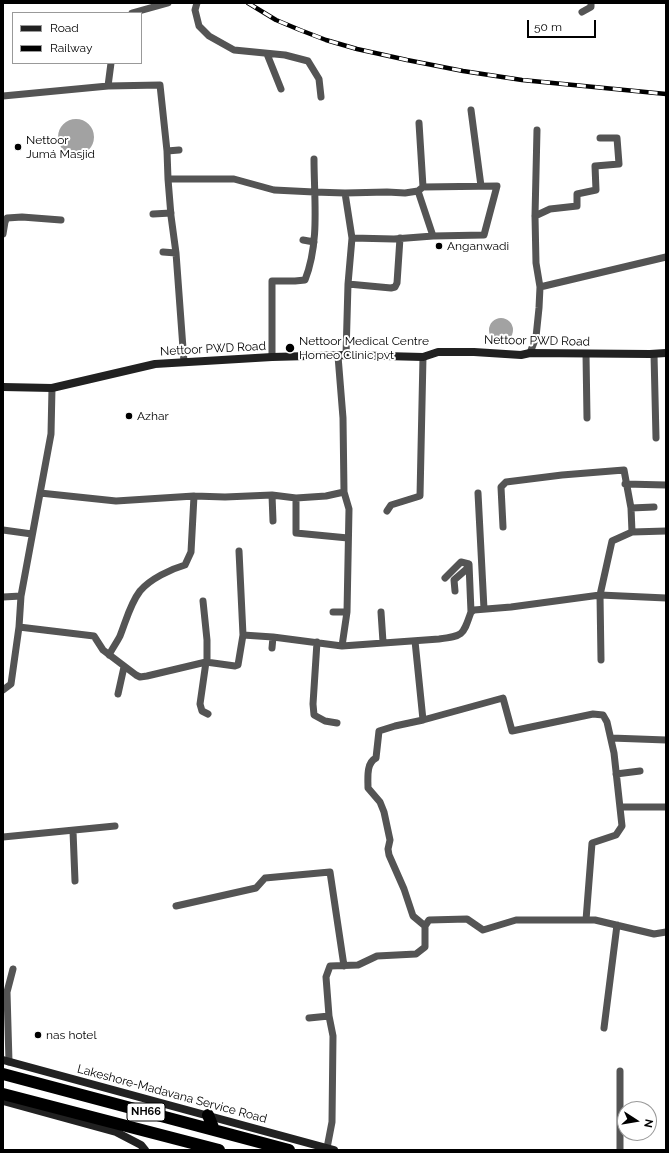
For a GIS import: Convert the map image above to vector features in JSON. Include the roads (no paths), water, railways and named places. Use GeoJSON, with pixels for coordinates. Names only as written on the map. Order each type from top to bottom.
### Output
{"type":"FeatureCollection","features":[{"type":"Feature","properties":{"kind":"highway","name":"NH66"},"geometry":{"type":"LineString","coordinates":[[3,1074],[289,1150]]}},
{"type":"Feature","properties":{"kind":"highway","name":"NH66"},"geometry":{"type":"LineString","coordinates":[[3,1094],[219,1150]]}},
{"type":"Feature","properties":{"kind":"highway"},"geometry":{"type":"LineString","coordinates":[[208,1115],[214,1130]]}},
{"type":"Feature","properties":{"kind":"street"},"geometry":{"type":"LineString","coordinates":[[136,12],[168,3]]}},
{"type":"Feature","properties":{"kind":"street"},"geometry":{"type":"LineString","coordinates":[[197,3],[195,10],[199,26],[209,36],[234,50],[285,55],[308,61],[319,78],[321,97]]}},
{"type":"Feature","properties":{"kind":"street"},"geometry":{"type":"LineString","coordinates":[[582,12],[591,7],[591,3]]}},
{"type":"Feature","properties":{"kind":"street"},"geometry":{"type":"LineString","coordinates":[[266,54],[281,89]]}},
{"type":"Feature","properties":{"kind":"street"},"geometry":{"type":"LineString","coordinates":[[108,86],[111,64]]}},
{"type":"Feature","properties":{"kind":"street"},"geometry":{"type":"LineString","coordinates":[[3,96],[108,86],[160,85],[176,253],[184,362]]}},
{"type":"Feature","properties":{"kind":"street"},"geometry":{"type":"LineString","coordinates":[[472,110],[481,186]]}},
{"type":"Feature","properties":{"kind":"street"},"geometry":{"type":"LineString","coordinates":[[419,122],[420,189],[433,236]]}},
{"type":"Feature","properties":{"kind":"street"},"geometry":{"type":"LineString","coordinates":[[530,353],[536,337],[540,286],[536,263],[534,216],[537,130]]}},
{"type":"Feature","properties":{"kind":"street"},"geometry":{"type":"LineString","coordinates":[[534,216],[550,209],[577,206],[577,194],[596,190],[595,166],[619,164],[617,138],[600,138]]}},
{"type":"Feature","properties":{"kind":"street"},"geometry":{"type":"LineString","coordinates":[[167,151],[179,150]]}},
{"type":"Feature","properties":{"kind":"street"},"geometry":{"type":"LineString","coordinates":[[272,357],[272,281],[305,280],[310,269],[315,224],[314,159]]}},
{"type":"Feature","properties":{"kind":"street"},"geometry":{"type":"LineString","coordinates":[[168,178],[234,180],[274,190],[345,193],[405,193],[420,189],[497,186],[484,235],[352,238]]}},
{"type":"Feature","properties":{"kind":"street"},"geometry":{"type":"LineString","coordinates":[[342,646],[347,612],[349,509],[344,492],[342,356],[352,238],[345,193]]}},
{"type":"Feature","properties":{"kind":"street"},"geometry":{"type":"LineString","coordinates":[[153,214],[171,213]]}},
{"type":"Feature","properties":{"kind":"street"},"geometry":{"type":"LineString","coordinates":[[3,234],[7,218],[22,217],[61,220]]}},
{"type":"Feature","properties":{"kind":"street"},"geometry":{"type":"LineString","coordinates":[[348,284],[391,288],[395,287],[397,283],[400,238]]}},
{"type":"Feature","properties":{"kind":"street"},"geometry":{"type":"LineString","coordinates":[[302,240],[314,242]]}},
{"type":"Feature","properties":{"kind":"street"},"geometry":{"type":"LineString","coordinates":[[163,252],[176,253]]}},
{"type":"Feature","properties":{"kind":"street"},"geometry":{"type":"LineString","coordinates":[[540,286],[666,257]]}},
{"type":"Feature","properties":{"kind":"street","name":"Nettoor PWD Road"},"geometry":{"type":"LineString","coordinates":[[3,387],[52,388],[155,364],[272,357],[423,356],[438,352],[474,352],[521,355],[530,353],[666,353]]}},
{"type":"Feature","properties":{"kind":"street"},"geometry":{"type":"LineString","coordinates":[[586,354],[587,418]]}},
{"type":"Feature","properties":{"kind":"street"},"geometry":{"type":"LineString","coordinates":[[654,354],[656,438]]}},
{"type":"Feature","properties":{"kind":"street"},"geometry":{"type":"LineString","coordinates":[[387,511],[391,505],[420,496],[423,356]]}},
{"type":"Feature","properties":{"kind":"street"},"geometry":{"type":"LineString","coordinates":[[3,690],[11,684],[19,627],[21,596],[51,434],[52,388]]}},
{"type":"Feature","properties":{"kind":"street"},"geometry":{"type":"LineString","coordinates":[[503,527],[501,487],[506,482],[562,475],[624,470],[632,532]]}},
{"type":"Feature","properties":{"kind":"street"},"geometry":{"type":"LineString","coordinates":[[625,484],[666,485]]}},
{"type":"Feature","properties":{"kind":"street"},"geometry":{"type":"LineString","coordinates":[[40,493],[116,501],[194,496],[225,497],[272,495],[296,498],[326,496],[344,492]]}},
{"type":"Feature","properties":{"kind":"street"},"geometry":{"type":"LineString","coordinates":[[478,493],[484,609]]}},
{"type":"Feature","properties":{"kind":"street"},"geometry":{"type":"LineString","coordinates":[[272,495],[273,521]]}},
{"type":"Feature","properties":{"kind":"street"},"geometry":{"type":"LineString","coordinates":[[109,655],[119,636],[127,614],[140,591],[150,582],[174,568],[185,565],[190,552],[194,496]]}},
{"type":"Feature","properties":{"kind":"street"},"geometry":{"type":"LineString","coordinates":[[296,498],[296,533],[348,538]]}},
{"type":"Feature","properties":{"kind":"street"},"geometry":{"type":"LineString","coordinates":[[630,508],[654,507]]}},
{"type":"Feature","properties":{"kind":"street"},"geometry":{"type":"LineString","coordinates":[[3,530],[32,534]]}},
{"type":"Feature","properties":{"kind":"street"},"geometry":{"type":"LineString","coordinates":[[602,660],[600,595],[612,541],[632,532],[666,531]]}},
{"type":"Feature","properties":{"kind":"street"},"geometry":{"type":"LineString","coordinates":[[19,627],[94,636],[103,650],[124,667],[140,677],[206,662],[235,666],[238,665],[243,635],[239,551]]}},
{"type":"Feature","properties":{"kind":"street"},"geometry":{"type":"LineString","coordinates":[[243,635],[273,637],[342,646],[439,639],[459,636],[465,629],[471,612],[469,564],[461,562],[445,578]]}},
{"type":"Feature","properties":{"kind":"street"},"geometry":{"type":"LineString","coordinates":[[455,591],[454,580],[469,567]]}},
{"type":"Feature","properties":{"kind":"street"},"geometry":{"type":"LineString","coordinates":[[471,612],[474,610],[511,607],[600,595],[666,598]]}},
{"type":"Feature","properties":{"kind":"street"},"geometry":{"type":"LineString","coordinates":[[3,597],[21,596]]}},
{"type":"Feature","properties":{"kind":"street"},"geometry":{"type":"LineString","coordinates":[[203,601],[207,640],[206,662],[200,704],[202,711],[208,714]]}},
{"type":"Feature","properties":{"kind":"street"},"geometry":{"type":"LineString","coordinates":[[333,612],[347,612]]}},
{"type":"Feature","properties":{"kind":"street"},"geometry":{"type":"LineString","coordinates":[[381,612],[383,642]]}},
{"type":"Feature","properties":{"kind":"street"},"geometry":{"type":"LineString","coordinates":[[272,648],[273,637]]}},
{"type":"Feature","properties":{"kind":"street"},"geometry":{"type":"LineString","coordinates":[[415,641],[423,720]]}},
{"type":"Feature","properties":{"kind":"street"},"geometry":{"type":"LineString","coordinates":[[317,642],[314,715],[337,723]]}},
{"type":"Feature","properties":{"kind":"street"},"geometry":{"type":"LineString","coordinates":[[118,694],[124,667]]}},
{"type":"Feature","properties":{"kind":"street"},"geometry":{"type":"LineString","coordinates":[[425,926],[413,916],[404,889],[389,855],[388,849],[390,840],[382,807],[380,802],[368,788],[368,769],[373,760],[376,758],[379,732],[394,726],[423,720],[504,698],[512,731],[593,714],[603,715],[607,722],[614,753],[622,826],[616,835],[592,843],[586,920]]}},
{"type":"Feature","properties":{"kind":"street"},"geometry":{"type":"LineString","coordinates":[[611,738],[666,740]]}},
{"type":"Feature","properties":{"kind":"street"},"geometry":{"type":"LineString","coordinates":[[616,774],[640,771]]}},
{"type":"Feature","properties":{"kind":"street"},"geometry":{"type":"LineString","coordinates":[[620,807],[666,807]]}},
{"type":"Feature","properties":{"kind":"street"},"geometry":{"type":"LineString","coordinates":[[3,837],[115,826]]}},
{"type":"Feature","properties":{"kind":"street"},"geometry":{"type":"LineString","coordinates":[[73,831],[75,881]]}},
{"type":"Feature","properties":{"kind":"street"},"geometry":{"type":"LineString","coordinates":[[176,906],[256,888],[265,878],[330,872],[344,966]]}},
{"type":"Feature","properties":{"kind":"street"},"geometry":{"type":"LineString","coordinates":[[330,1149],[332,1122],[333,1036],[329,1016],[326,976],[330,966],[358,965],[377,956],[416,954],[425,947],[425,926],[429,920],[467,919],[483,930],[516,920],[595,920],[654,934],[666,932]]}},
{"type":"Feature","properties":{"kind":"street"},"geometry":{"type":"LineString","coordinates":[[604,1028],[616,925]]}},
{"type":"Feature","properties":{"kind":"street"},"geometry":{"type":"LineString","coordinates":[[6,1061],[7,992],[13,969]]}},
{"type":"Feature","properties":{"kind":"street"},"geometry":{"type":"LineString","coordinates":[[310,1018],[329,1016]]}},
{"type":"Feature","properties":{"kind":"street","name":"Lakeshore-Madavana Service Road"},"geometry":{"type":"LineString","coordinates":[[6,1061],[330,1149]]}},
{"type":"Feature","properties":{"kind":"street"},"geometry":{"type":"LineString","coordinates":[[620,1071],[620,1150]]}},
{"type":"Feature","properties":{"kind":"street"},"geometry":{"type":"LineString","coordinates":[[3,1101],[116,1132],[141,1145],[145,1150]]}},
{"type":"Feature","properties":{"kind":"railway"},"geometry":{"type":"LineString","coordinates":[[248,3],[276,20],[326,40],[357,49],[407,60],[463,71],[522,80],[666,94]]}},
{"type":"Feature","properties":{"kind":"place","name":"Nettoor Jumá Masjid"},"geometry":{"type":"Point","coordinates":[18,147]}},
{"type":"Feature","properties":{"kind":"place","name":"Anganwadi"},"geometry":{"type":"Point","coordinates":[439,246]}},
{"type":"Feature","properties":{"kind":"place","name":"Nettoor Medical Centre Homeo Clinic pvt"},"geometry":{"type":"Point","coordinates":[290,348]}},
{"type":"Feature","properties":{"kind":"place","name":"Azhar"},"geometry":{"type":"Point","coordinates":[129,416]}},
{"type":"Feature","properties":{"kind":"place","name":"nas hotel"},"geometry":{"type":"Point","coordinates":[38,1035]}}]}
